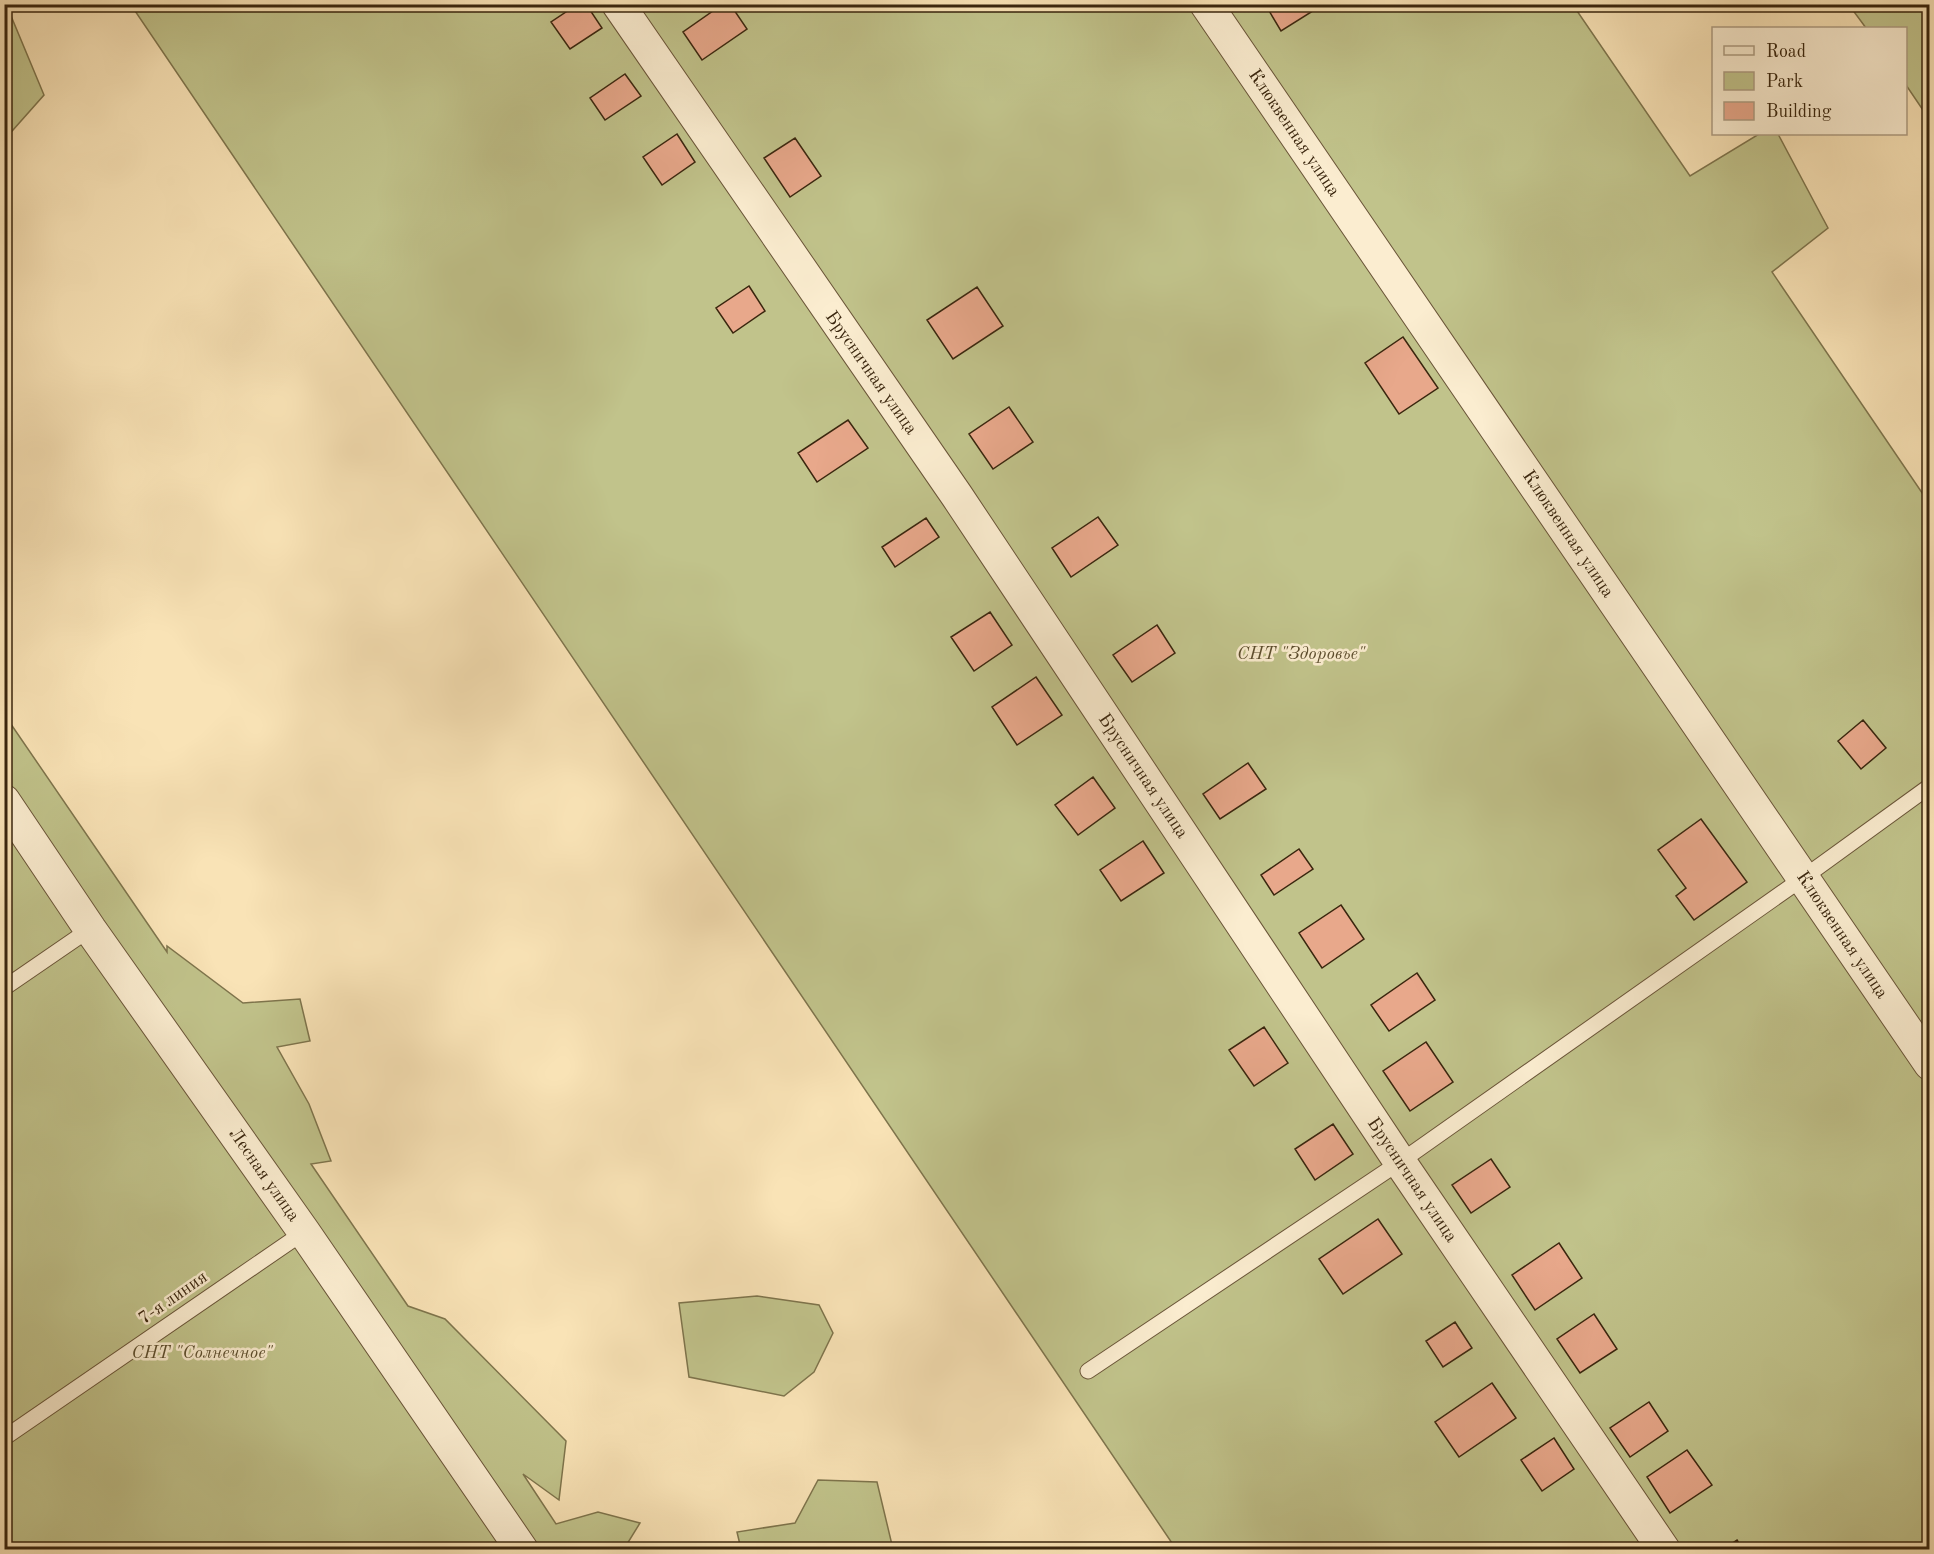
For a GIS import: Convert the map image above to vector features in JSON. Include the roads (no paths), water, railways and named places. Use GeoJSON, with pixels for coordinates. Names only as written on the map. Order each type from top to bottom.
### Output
{"type":"FeatureCollection","features":[{"type":"Feature","properties":{"kind":"street","name":"Брусничная улица"},"geometry":{"type":"LineString","coordinates":[[618,4],[957,496],[1400,1162],[1664,1550]]}},
{"type":"Feature","properties":{"kind":"street","name":"Клюквенная улица"},"geometry":{"type":"LineString","coordinates":[[1206,4],[1929,1064]]}},
{"type":"Feature","properties":{"kind":"street","name":"Лесная улица"},"geometry":{"type":"LineString","coordinates":[[4,801],[90,929],[304,1232],[512,1546]]}},
{"type":"Feature","properties":{"kind":"lane"},"geometry":{"type":"LineString","coordinates":[[1088,1371],[1400,1162],[1803,878],[1929,786]]}},
{"type":"Feature","properties":{"kind":"lane"},"geometry":{"type":"LineString","coordinates":[[4,988],[90,929]]}},
{"type":"Feature","properties":{"kind":"lane","name":"7-я линия"},"geometry":{"type":"LineString","coordinates":[[4,1438],[304,1232]]}},
{"type":"Feature","properties":{"kind":"park label","name":"СНТ \"Здоровье\""},"geometry":{"type":"Point","coordinates":[1301,654]}},
{"type":"Feature","properties":{"kind":"park label","name":"СНТ \"Солнечное\""},"geometry":{"type":"Point","coordinates":[202,1353]}}]}
